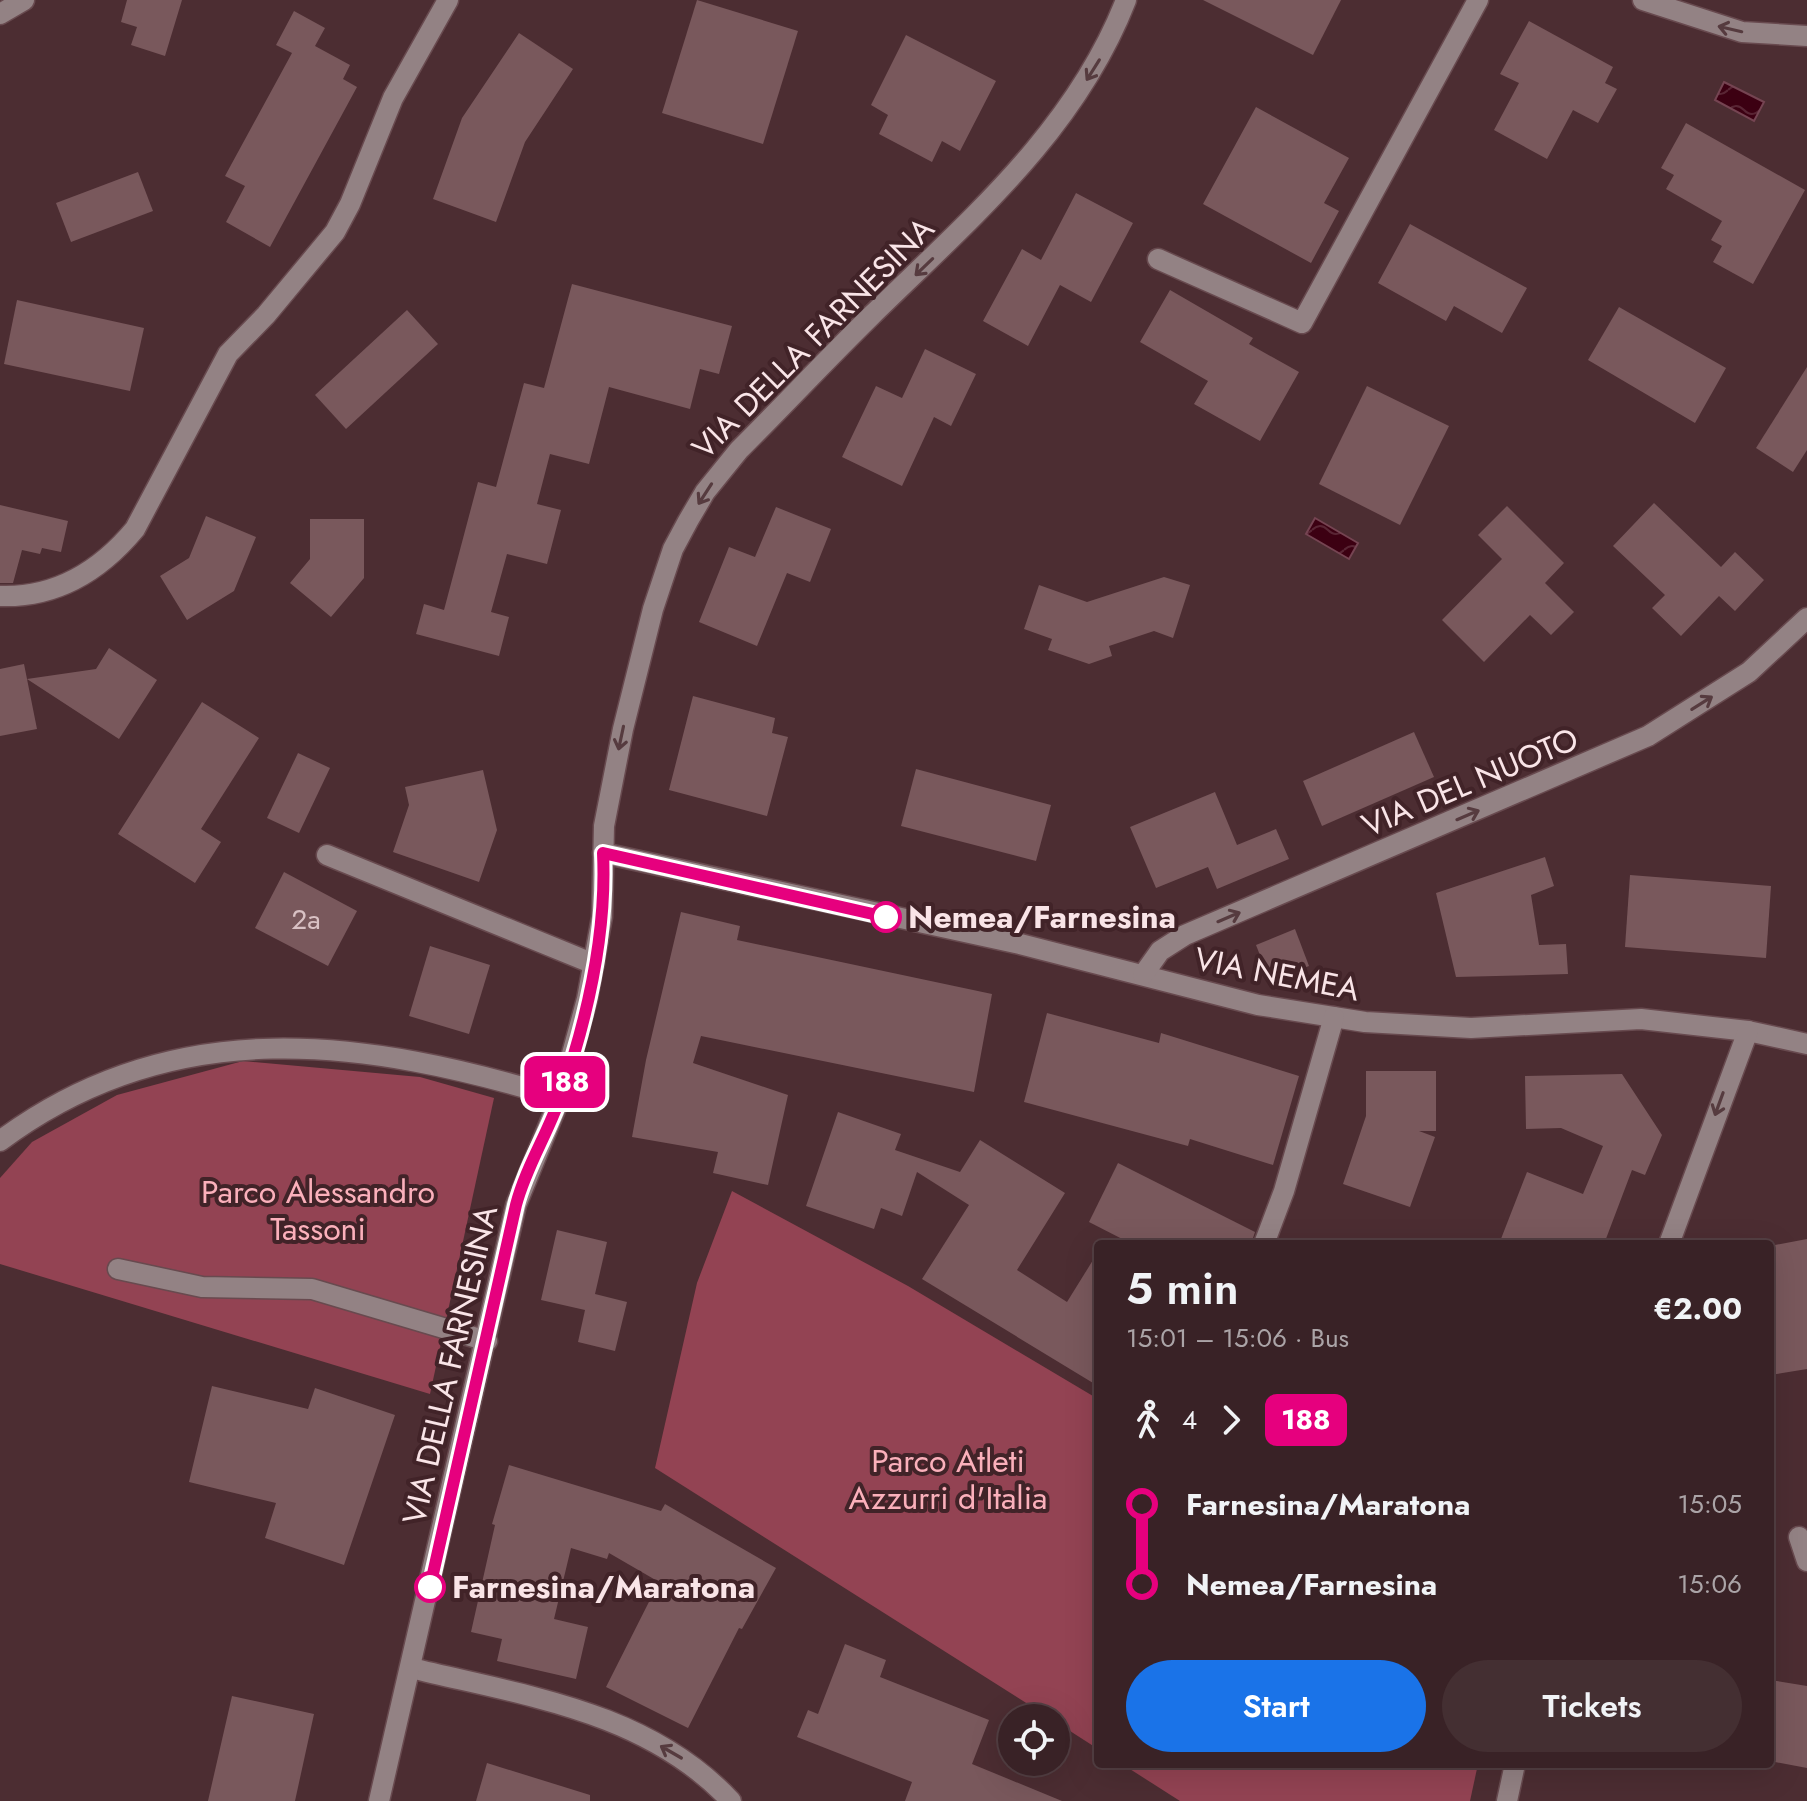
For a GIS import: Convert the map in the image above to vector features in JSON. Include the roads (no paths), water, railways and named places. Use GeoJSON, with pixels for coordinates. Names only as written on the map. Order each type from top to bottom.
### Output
{"type":"FeatureCollection","features":[{"type":"Feature","properties":{"kind":"street"},"geometry":{"type":"LineString","coordinates":[[0,14],[24,0]]}},
{"type":"Feature","properties":{"kind":"street"},"geometry":{"type":"LineString","coordinates":[[0,596],[39,594],[73,582],[114,553],[135,529],[228,354],[266,315],[335,232],[350,204],[393,98],[448,0]]}},
{"type":"Feature","properties":{"kind":"street","name":"VIA DELLA FARNESINA"},"geometry":{"type":"LineString","coordinates":[[379,1801],[520,1190],[560,1098],[594,964],[602,917],[604,826],[623,729],[656,598],[673,549],[705,492],[739,450],[1021,168],[1085,82],[1108,45],[1126,0]]}},
{"type":"Feature","properties":{"kind":"street"},"geometry":{"type":"LineString","coordinates":[[1158,259],[1302,323],[1478,0]]}},
{"type":"Feature","properties":{"kind":"street"},"geometry":{"type":"LineString","coordinates":[[1643,0],[1742,32],[1807,36]]}},
{"type":"Feature","properties":{"kind":"street","name":"VIA DEL NUOTO"},"geometry":{"type":"LineString","coordinates":[[1143,975],[1160,951],[1185,935],[1648,736],[1749,672],[1807,618]]}},
{"type":"Feature","properties":{"kind":"street","name":"VIA NEMEA"},"geometry":{"type":"LineString","coordinates":[[603,853],[1020,944],[1258,1005],[1409,1027],[1471,1028],[1628,1018],[1748,1031],[1807,1044]]}},
{"type":"Feature","properties":{"kind":"street"},"geometry":{"type":"LineString","coordinates":[[327,855],[594,964]]}},
{"type":"Feature","properties":{"kind":"street"},"geometry":{"type":"LineString","coordinates":[[1266,1240],[1284,1191],[1334,1017]]}},
{"type":"Feature","properties":{"kind":"street"},"geometry":{"type":"LineString","coordinates":[[1670,1240],[1748,1031]]}},
{"type":"Feature","properties":{"kind":"street"},"geometry":{"type":"LineString","coordinates":[[0,1141],[62,1103],[131,1073],[237,1048],[296,1046],[386,1055],[560,1098]]}},
{"type":"Feature","properties":{"kind":"street"},"geometry":{"type":"LineString","coordinates":[[118,1269],[202,1287],[312,1289],[487,1341]]}},
{"type":"Feature","properties":{"kind":"street"},"geometry":{"type":"LineString","coordinates":[[1799,1537],[1807,1561]]}},
{"type":"Feature","properties":{"kind":"street"},"geometry":{"type":"LineString","coordinates":[[411,1668],[582,1708],[674,1753],[706,1776],[731,1801]]}},
{"type":"Feature","properties":{"kind":"street"},"geometry":{"type":"LineString","coordinates":[[1507,1801],[1514,1768]]}},
{"type":"Feature","properties":{"kind":"water"},"geometry":{"type":"Polygon","coordinates":[[[1724,82],[1764,102],[1754,121],[1715,100],[1724,82]]]}},
{"type":"Feature","properties":{"kind":"water"},"geometry":{"type":"Polygon","coordinates":[[[1315,518],[1358,543],[1349,559],[1306,534],[1315,518]]]}},
{"type":"Feature","properties":{"kind":"place","name":"Nemea/Farnesina"},"geometry":{"type":"Point","coordinates":[886,917]}},
{"type":"Feature","properties":{"kind":"place","name":"Farnesina/Maratona"},"geometry":{"type":"Point","coordinates":[430,1587]}},
{"type":"Feature","properties":{"kind":"park label","name":"Parco Alessandro Tassoni"},"geometry":{"type":"Point","coordinates":[318,1210]}},
{"type":"Feature","properties":{"kind":"park label","name":"Parco Atleti Azzurri d'Italia"},"geometry":{"type":"Point","coordinates":[948,1480]}}]}
